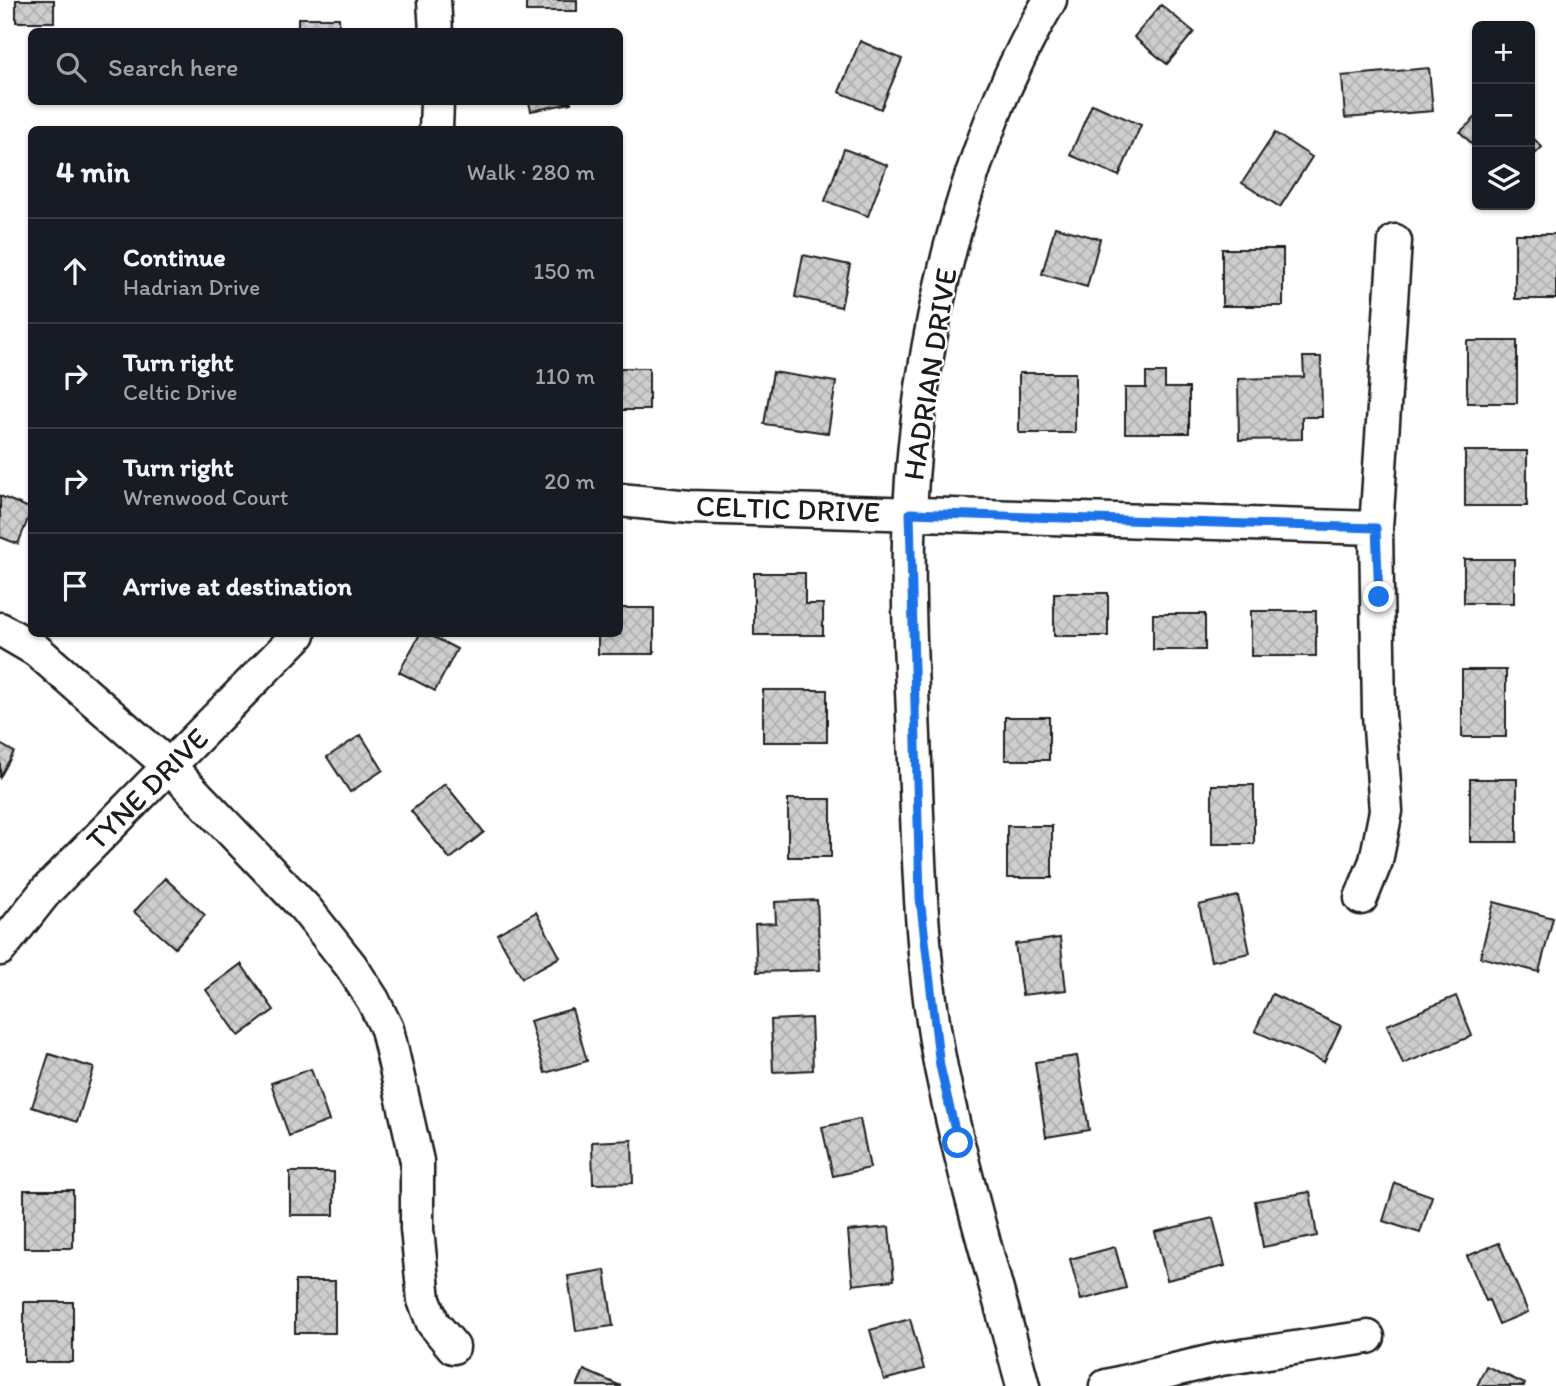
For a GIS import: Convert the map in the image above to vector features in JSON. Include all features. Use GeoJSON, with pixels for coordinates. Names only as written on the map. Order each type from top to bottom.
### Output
{"type":"FeatureCollection","features":[{"type":"Feature","properties":{"kind":"street"},"geometry":{"type":"LineString","coordinates":[[434,0],[436,28]]}},
{"type":"Feature","properties":{"kind":"street","name":"HADRIAN DRIVE"},"geometry":{"type":"LineString","coordinates":[[1023,1386],[940,1066],[927,968],[920,898],[913,719],[910,513],[921,398],[956,228],[1016,63],[1050,0]]}},
{"type":"Feature","properties":{"kind":"street"},"geometry":{"type":"LineString","coordinates":[[436,126],[437,105]]}},
{"type":"Feature","properties":{"kind":"street"},"geometry":{"type":"LineString","coordinates":[[1361,898],[1376,860],[1386,811],[1379,714],[1376,528],[1395,242]]}},
{"type":"Feature","properties":{"kind":"street","name":"CELTIC DRIVE"},"geometry":{"type":"LineString","coordinates":[[623,500],[690,507],[1376,528]]}},
{"type":"Feature","properties":{"kind":"street"},"geometry":{"type":"LineString","coordinates":[[0,629],[36,650],[169,766],[305,908],[351,966],[373,1000],[387,1030],[417,1161],[417,1229],[424,1300],[433,1323],[453,1348]]}},
{"type":"Feature","properties":{"kind":"street","name":"TYNE DRIVE"},"geometry":{"type":"LineString","coordinates":[[0,949],[46,891],[296,637]]}},
{"type":"Feature","properties":{"kind":"street"},"geometry":{"type":"LineString","coordinates":[[1106,1386],[1221,1359],[1368,1337]]}},
{"type":"Feature","properties":{"kind":"building"},"geometry":{"type":"Polygon","coordinates":[[[16,0],[54,0],[54,22],[16,22],[16,0]]]}},
{"type":"Feature","properties":{"kind":"building"},"geometry":{"type":"Polygon","coordinates":[[[526,0],[577,0],[577,11],[526,11],[526,0]]]}},
{"type":"Feature","properties":{"kind":"building"},"geometry":{"type":"Polygon","coordinates":[[[1161,5],[1194,32],[1167,64],[1134,37],[1161,5]]]}},
{"type":"Feature","properties":{"kind":"building"},"geometry":{"type":"Polygon","coordinates":[[[298,18],[339,18],[339,28],[298,28],[298,18]]]}},
{"type":"Feature","properties":{"kind":"building"},"geometry":{"type":"Polygon","coordinates":[[[860,41],[902,59],[881,109],[839,92],[860,41]]]}},
{"type":"Feature","properties":{"kind":"building"},"geometry":{"type":"Polygon","coordinates":[[[1429,68],[1433,111],[1345,118],[1342,76],[1429,68]]]}},
{"type":"Feature","properties":{"kind":"building"},"geometry":{"type":"Polygon","coordinates":[[[1092,104],[1141,125],[1119,176],[1070,155],[1092,104]]]}},
{"type":"Feature","properties":{"kind":"building"},"geometry":{"type":"Polygon","coordinates":[[[530,105],[561,105],[531,111],[530,105]]]}},
{"type":"Feature","properties":{"kind":"building"},"geometry":{"type":"Polygon","coordinates":[[[1472,121],[1472,144],[1460,132],[1472,121]]]}},
{"type":"Feature","properties":{"kind":"building"},"geometry":{"type":"Polygon","coordinates":[[[1275,133],[1312,157],[1280,207],[1242,183],[1275,133]]]}},
{"type":"Feature","properties":{"kind":"building"},"geometry":{"type":"Polygon","coordinates":[[[1535,140],[1542,147],[1535,154],[1535,140]]]}},
{"type":"Feature","properties":{"kind":"building"},"geometry":{"type":"Polygon","coordinates":[[[844,149],[887,165],[868,216],[825,201],[844,149]]]}},
{"type":"Feature","properties":{"kind":"building"},"geometry":{"type":"Polygon","coordinates":[[[1055,227],[1100,239],[1087,287],[1042,274],[1055,227]]]}},
{"type":"Feature","properties":{"kind":"building"},"geometry":{"type":"Polygon","coordinates":[[[1515,234],[1556,234],[1556,299],[1515,299],[1515,234]]]}},
{"type":"Feature","properties":{"kind":"building"},"geometry":{"type":"Polygon","coordinates":[[[1222,249],[1283,249],[1283,306],[1222,306],[1222,249]]]}},
{"type":"Feature","properties":{"kind":"building"},"geometry":{"type":"Polygon","coordinates":[[[803,255],[850,265],[841,307],[795,297],[803,255]]]}},
{"type":"Feature","properties":{"kind":"building"},"geometry":{"type":"Polygon","coordinates":[[[1467,341],[1517,341],[1517,403],[1467,403],[1467,341]]]}},
{"type":"Feature","properties":{"kind":"building"},"geometry":{"type":"Polygon","coordinates":[[[1303,357],[1321,357],[1322,417],[1302,417],[1302,439],[1239,440],[1238,379],[1304,377],[1303,357]]]}},
{"type":"Feature","properties":{"kind":"building"},"geometry":{"type":"Polygon","coordinates":[[[623,368],[649,368],[649,410],[623,410],[623,368]]]}},
{"type":"Feature","properties":{"kind":"building"},"geometry":{"type":"Polygon","coordinates":[[[773,372],[836,382],[828,433],[764,424],[773,372]]]}},
{"type":"Feature","properties":{"kind":"building"},"geometry":{"type":"Polygon","coordinates":[[[1019,373],[1075,373],[1075,433],[1019,433],[1019,373]]]}},
{"type":"Feature","properties":{"kind":"building"},"geometry":{"type":"Polygon","coordinates":[[[1146,373],[1165,373],[1165,388],[1189,388],[1189,433],[1125,433],[1125,388],[1146,388],[1146,373]]]}},
{"type":"Feature","properties":{"kind":"building"},"geometry":{"type":"Polygon","coordinates":[[[1465,451],[1527,451],[1527,506],[1465,506],[1465,451]]]}},
{"type":"Feature","properties":{"kind":"building"},"geometry":{"type":"Polygon","coordinates":[[[0,496],[28,507],[28,519],[18,544],[0,537],[0,496]]]}},
{"type":"Feature","properties":{"kind":"building"},"geometry":{"type":"Polygon","coordinates":[[[1464,559],[1514,559],[1514,603],[1464,603],[1464,559]]]}},
{"type":"Feature","properties":{"kind":"building"},"geometry":{"type":"Polygon","coordinates":[[[754,573],[805,573],[805,604],[823,604],[823,635],[754,635],[754,573]]]}},
{"type":"Feature","properties":{"kind":"building"},"geometry":{"type":"Polygon","coordinates":[[[1054,593],[1108,593],[1108,636],[1054,636],[1054,593]]]}},
{"type":"Feature","properties":{"kind":"building"},"geometry":{"type":"Polygon","coordinates":[[[623,608],[654,608],[654,654],[598,654],[598,637],[623,637],[623,608]]]}},
{"type":"Feature","properties":{"kind":"building"},"geometry":{"type":"Polygon","coordinates":[[[1251,611],[1316,611],[1316,656],[1251,656],[1251,611]]]}},
{"type":"Feature","properties":{"kind":"building"},"geometry":{"type":"Polygon","coordinates":[[[1153,614],[1205,614],[1205,650],[1153,650],[1153,614]]]}},
{"type":"Feature","properties":{"kind":"building"},"geometry":{"type":"Polygon","coordinates":[[[418,637],[434,637],[457,649],[435,691],[399,672],[418,637]]]}},
{"type":"Feature","properties":{"kind":"building"},"geometry":{"type":"Polygon","coordinates":[[[1462,670],[1506,670],[1506,737],[1462,737],[1462,670]]]}},
{"type":"Feature","properties":{"kind":"building"},"geometry":{"type":"Polygon","coordinates":[[[763,690],[827,690],[827,742],[763,742],[763,690]]]}},
{"type":"Feature","properties":{"kind":"building"},"geometry":{"type":"Polygon","coordinates":[[[1005,717],[1049,717],[1049,760],[1005,760],[1005,717]]]}},
{"type":"Feature","properties":{"kind":"building"},"geometry":{"type":"Polygon","coordinates":[[[361,735],[383,770],[350,792],[327,757],[361,735]]]}},
{"type":"Feature","properties":{"kind":"building"},"geometry":{"type":"Polygon","coordinates":[[[0,744],[14,752],[0,777],[0,744]]]}},
{"type":"Feature","properties":{"kind":"building"},"geometry":{"type":"Polygon","coordinates":[[[1470,779],[1517,779],[1517,842],[1470,842],[1470,779]]]}},
{"type":"Feature","properties":{"kind":"building"},"geometry":{"type":"Polygon","coordinates":[[[445,784],[484,832],[450,859],[411,811],[445,784]]]}},
{"type":"Feature","properties":{"kind":"building"},"geometry":{"type":"Polygon","coordinates":[[[1212,785],[1254,785],[1254,844],[1212,844],[1212,785]]]}},
{"type":"Feature","properties":{"kind":"building"},"geometry":{"type":"Polygon","coordinates":[[[788,799],[831,799],[831,857],[788,857],[788,799]]]}},
{"type":"Feature","properties":{"kind":"building"},"geometry":{"type":"Polygon","coordinates":[[[1007,826],[1052,826],[1052,878],[1007,878],[1007,826]]]}},
{"type":"Feature","properties":{"kind":"building"},"geometry":{"type":"Polygon","coordinates":[[[165,878],[205,915],[175,948],[134,912],[165,878]]]}},
{"type":"Feature","properties":{"kind":"building"},"geometry":{"type":"Polygon","coordinates":[[[1238,896],[1250,953],[1211,961],[1199,905],[1238,896]]]}},
{"type":"Feature","properties":{"kind":"building"},"geometry":{"type":"Polygon","coordinates":[[[817,900],[820,970],[757,972],[755,924],[776,923],[775,902],[817,900]]]}},
{"type":"Feature","properties":{"kind":"building"},"geometry":{"type":"Polygon","coordinates":[[[1494,902],[1553,918],[1539,972],[1480,957],[1494,902]]]}},
{"type":"Feature","properties":{"kind":"building"},"geometry":{"type":"Polygon","coordinates":[[[536,912],[560,957],[522,978],[497,934],[536,912]]]}},
{"type":"Feature","properties":{"kind":"building"},"geometry":{"type":"Polygon","coordinates":[[[1060,938],[1066,990],[1022,995],[1015,944],[1060,938]]]}},
{"type":"Feature","properties":{"kind":"building"},"geometry":{"type":"Polygon","coordinates":[[[241,964],[274,1010],[239,1036],[206,990],[241,964]]]}},
{"type":"Feature","properties":{"kind":"building"},"geometry":{"type":"Polygon","coordinates":[[[1272,994],[1341,1026],[1324,1062],[1255,1031],[1272,994]]]}},
{"type":"Feature","properties":{"kind":"building"},"geometry":{"type":"Polygon","coordinates":[[[1456,996],[1472,1036],[1403,1064],[1387,1025],[1456,996]]]}},
{"type":"Feature","properties":{"kind":"building"},"geometry":{"type":"Polygon","coordinates":[[[572,1009],[587,1061],[545,1073],[530,1021],[572,1009]]]}},
{"type":"Feature","properties":{"kind":"building"},"geometry":{"type":"Polygon","coordinates":[[[811,1018],[813,1070],[773,1072],[771,1020],[811,1018]]]}},
{"type":"Feature","properties":{"kind":"building"},"geometry":{"type":"Polygon","coordinates":[[[49,1054],[94,1068],[77,1122],[32,1107],[49,1054]]]}},
{"type":"Feature","properties":{"kind":"building"},"geometry":{"type":"Polygon","coordinates":[[[1077,1056],[1089,1130],[1046,1137],[1035,1062],[1077,1056]]]}},
{"type":"Feature","properties":{"kind":"building"},"geometry":{"type":"Polygon","coordinates":[[[311,1069],[329,1121],[289,1136],[271,1083],[311,1069]]]}},
{"type":"Feature","properties":{"kind":"building"},"geometry":{"type":"Polygon","coordinates":[[[860,1119],[870,1168],[833,1176],[822,1127],[860,1119]]]}},
{"type":"Feature","properties":{"kind":"building"},"geometry":{"type":"Polygon","coordinates":[[[632,1140],[633,1183],[593,1184],[592,1142],[632,1140]]]}},
{"type":"Feature","properties":{"kind":"building"},"geometry":{"type":"Polygon","coordinates":[[[290,1172],[334,1172],[334,1215],[290,1215],[290,1172]]]}},
{"type":"Feature","properties":{"kind":"building"},"geometry":{"type":"Polygon","coordinates":[[[1395,1183],[1432,1196],[1420,1233],[1383,1221],[1395,1183]]]}},
{"type":"Feature","properties":{"kind":"building"},"geometry":{"type":"Polygon","coordinates":[[[24,1190],[73,1190],[73,1248],[24,1248],[24,1190]]]}},
{"type":"Feature","properties":{"kind":"building"},"geometry":{"type":"Polygon","coordinates":[[[1310,1192],[1317,1236],[1263,1247],[1255,1201],[1310,1192]]]}},
{"type":"Feature","properties":{"kind":"building"},"geometry":{"type":"Polygon","coordinates":[[[1213,1218],[1225,1266],[1167,1280],[1155,1232],[1213,1218]]]}},
{"type":"Feature","properties":{"kind":"building"},"geometry":{"type":"Polygon","coordinates":[[[889,1227],[894,1280],[853,1285],[848,1231],[889,1227]]]}},
{"type":"Feature","properties":{"kind":"building"},"geometry":{"type":"Polygon","coordinates":[[[1499,1243],[1528,1312],[1499,1324],[1467,1256],[1499,1243]]]}},
{"type":"Feature","properties":{"kind":"building"},"geometry":{"type":"Polygon","coordinates":[[[1115,1247],[1126,1288],[1081,1300],[1070,1259],[1115,1247]]]}},
{"type":"Feature","properties":{"kind":"building"},"geometry":{"type":"Polygon","coordinates":[[[605,1270],[613,1326],[576,1331],[568,1276],[605,1270]]]}},
{"type":"Feature","properties":{"kind":"building"},"geometry":{"type":"Polygon","coordinates":[[[295,1281],[335,1281],[335,1333],[295,1333],[295,1281]]]}},
{"type":"Feature","properties":{"kind":"building"},"geometry":{"type":"Polygon","coordinates":[[[24,1302],[73,1302],[73,1362],[24,1362],[24,1302]]]}},
{"type":"Feature","properties":{"kind":"building"},"geometry":{"type":"Polygon","coordinates":[[[910,1319],[924,1369],[884,1380],[870,1330],[910,1319]]]}},
{"type":"Feature","properties":{"kind":"building"},"geometry":{"type":"Polygon","coordinates":[[[1486,1366],[1525,1384],[1477,1386],[1486,1366]]]}},
{"type":"Feature","properties":{"kind":"building"},"geometry":{"type":"Polygon","coordinates":[[[584,1370],[621,1386],[577,1386],[584,1370]]]}},
{"type":"Feature","properties":{"kind":"route"},"geometry":{"type":"LineString","coordinates":[[958,1143],[940,1066],[920,898],[913,719],[910,513],[1376,528],[1379,597]]}}]}
